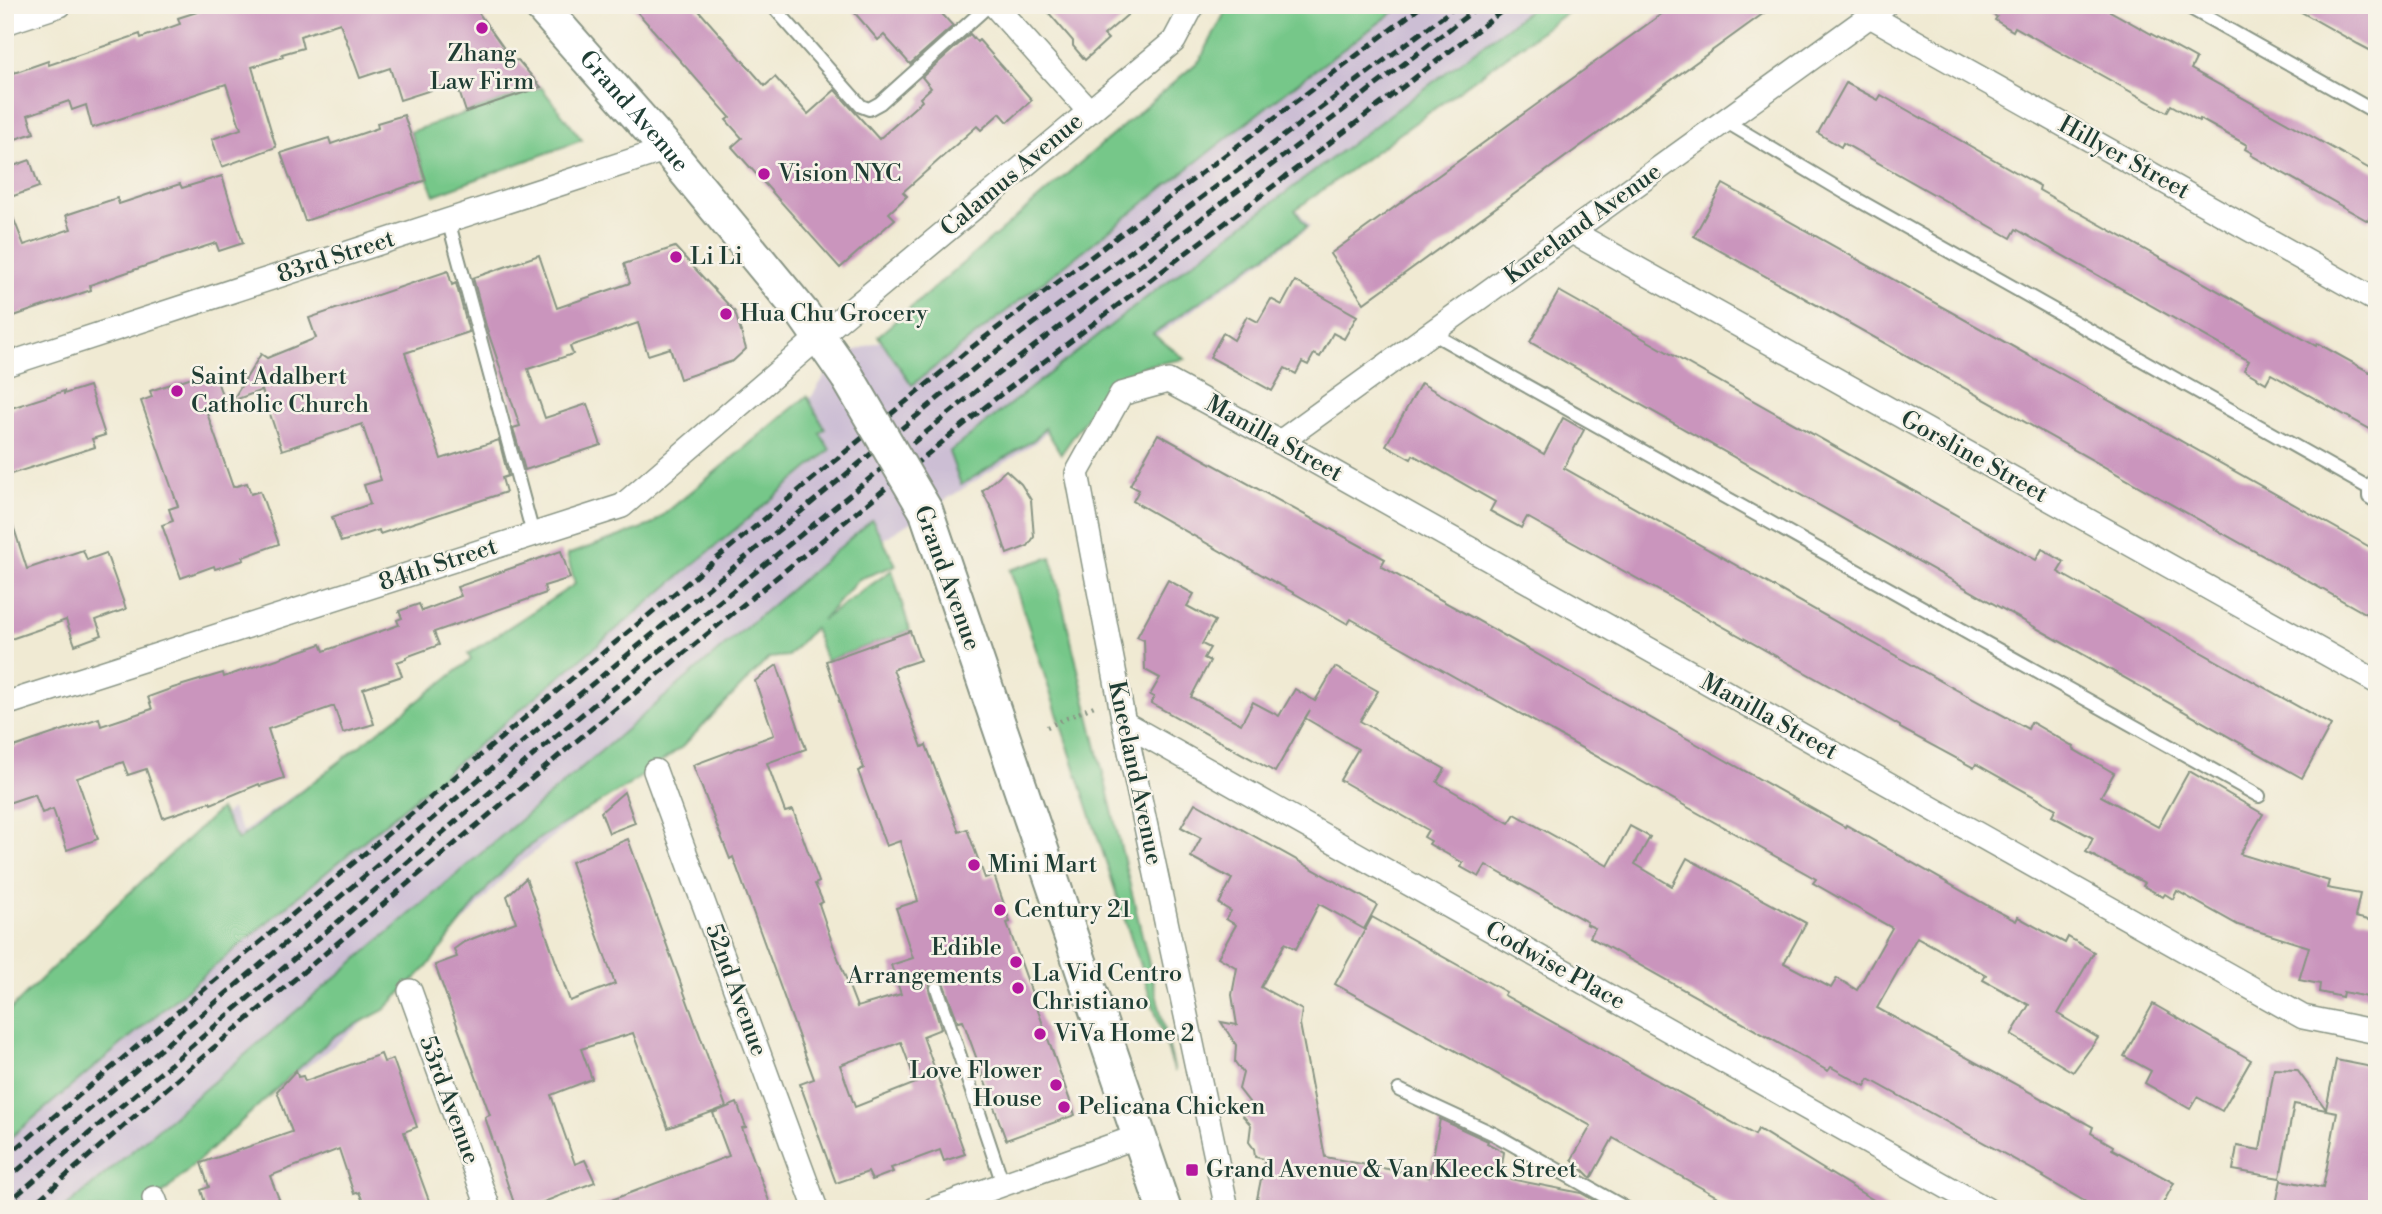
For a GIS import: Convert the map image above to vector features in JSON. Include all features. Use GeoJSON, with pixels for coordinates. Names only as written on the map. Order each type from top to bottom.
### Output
{"type":"FeatureCollection","features":[{"type":"Feature","properties":{"kind":"main road","name":"Grand Avenue"},"geometry":{"type":"LineString","coordinates":[[540,5],[667,149],[820,336],[848,378],[926,511],[1164,1209]]}},
{"type":"Feature","properties":{"kind":"street"},"geometry":{"type":"LineString","coordinates":[[5,23],[60,5]]}},
{"type":"Feature","properties":{"kind":"street","name":"Calamus Avenue"},"geometry":{"type":"LineString","coordinates":[[820,336],[1174,41],[1192,5]]}},
{"type":"Feature","properties":{"kind":"street"},"geometry":{"type":"LineString","coordinates":[[997,7],[1089,111]]}},
{"type":"Feature","properties":{"kind":"street","name":"Kneeland Avenue"},"geometry":{"type":"LineString","coordinates":[[1280,442],[1878,10]]}},
{"type":"Feature","properties":{"kind":"street","name":"Hillyer Street"},"geometry":{"type":"LineString","coordinates":[[1878,10],[2377,301]]}},
{"type":"Feature","properties":{"kind":"street","name":"83rd Street"},"geometry":{"type":"LineString","coordinates":[[5,365],[667,149]]}},
{"type":"Feature","properties":{"kind":"street","name":"Gorsline Street"},"geometry":{"type":"LineString","coordinates":[[1572,232],[2377,682]]}},
{"type":"Feature","properties":{"kind":"street","name":"84th Street"},"geometry":{"type":"LineString","coordinates":[[5,704],[622,506],[820,336]]}},
{"type":"Feature","properties":{"kind":"street","name":"Kneeland Avenue"},"geometry":{"type":"LineString","coordinates":[[1168,381],[1121,394],[1077,473],[1124,723],[1227,1209]]}},
{"type":"Feature","properties":{"kind":"street","name":"Manilla Street"},"geometry":{"type":"LineString","coordinates":[[1168,381],[2304,1017],[2377,1032]]}},
{"type":"Feature","properties":{"kind":"street","name":"Codwise Place"},"geometry":{"type":"LineString","coordinates":[[1124,723],[1986,1209]]}},
{"type":"Feature","properties":{"kind":"street","name":"52nd Avenue"},"geometry":{"type":"LineString","coordinates":[[655,771],[816,1209]]}},
{"type":"Feature","properties":{"kind":"street","name":"53rd Avenue"},"geometry":{"type":"LineString","coordinates":[[410,991],[489,1209]]}},
{"type":"Feature","properties":{"kind":"street"},"geometry":{"type":"LineString","coordinates":[[934,1209],[1139,1136]]}},
{"type":"Feature","properties":{"kind":"lane"},"geometry":{"type":"LineString","coordinates":[[772,5],[861,106],[869,109],[997,7]]}},
{"type":"Feature","properties":{"kind":"lane"},"geometry":{"type":"LineString","coordinates":[[2185,5],[2377,113]]}},
{"type":"Feature","properties":{"kind":"lane"},"geometry":{"type":"LineString","coordinates":[[1725,121],[1856,199],[2370,488]]}},
{"type":"Feature","properties":{"kind":"lane"},"geometry":{"type":"LineString","coordinates":[[448,220],[533,534]]}},
{"type":"Feature","properties":{"kind":"lane"},"geometry":{"type":"LineString","coordinates":[[1432,332],[2259,796]]}},
{"type":"Feature","properties":{"kind":"lane"},"geometry":{"type":"LineString","coordinates":[[2377,475],[2370,488],[2369,498],[2377,502]]}},
{"type":"Feature","properties":{"kind":"lane"},"geometry":{"type":"LineString","coordinates":[[937,988],[1003,1184]]}},
{"type":"Feature","properties":{"kind":"lane"},"geometry":{"type":"LineString","coordinates":[[1399,1090],[1494,1134],[1627,1209]]}},
{"type":"Feature","properties":{"kind":"path"},"geometry":{"type":"LineString","coordinates":[[1047,727],[1094,706]]}},
{"type":"Feature","properties":{"kind":"shaded area"},"geometry":{"type":"Polygon","coordinates":[[[1235,5],[1567,5],[1296,208],[1310,227],[1105,373],[1035,443],[876,544],[687,738],[583,813],[508,873],[397,996],[126,1209],[5,1209],[5,1047],[181,848],[231,809],[243,832],[667,522],[812,396],[836,358],[883,340],[1207,59],[1235,5]]]}},
{"type":"Feature","properties":{"kind":"green space"},"geometry":{"type":"Polygon","coordinates":[[[1229,5],[1403,5],[1288,90],[912,385],[878,336],[1200,60],[1229,5]]]}},
{"type":"Feature","properties":{"kind":"green space"},"geometry":{"type":"Polygon","coordinates":[[[1536,5],[1577,5],[1295,210],[1307,227],[1153,334],[1185,359],[1144,366],[1106,390],[1061,454],[1045,428],[1035,439],[961,485],[949,452],[1156,290],[1536,5]]]}},
{"type":"Feature","properties":{"kind":"green space"},"geometry":{"type":"Polygon","coordinates":[[[541,87],[582,140],[434,195],[410,132],[541,87]]]}},
{"type":"Feature","properties":{"kind":"green space"},"geometry":{"type":"Polygon","coordinates":[[[807,396],[825,429],[820,433],[830,450],[5,1142],[5,1015],[111,910],[220,809],[238,840],[471,660],[468,654],[575,584],[567,555],[651,525],[807,396]]]}},
{"type":"Feature","properties":{"kind":"green space"},"geometry":{"type":"Polygon","coordinates":[[[872,520],[896,565],[859,579],[822,620],[892,570],[910,631],[826,661],[814,628],[788,656],[769,658],[682,747],[629,785],[523,851],[490,885],[427,967],[384,1010],[334,1036],[146,1209],[64,1209],[872,520]]]}},
{"type":"Feature","properties":{"kind":"green space"},"geometry":{"type":"Polygon","coordinates":[[[1051,557],[1175,1072],[1010,570],[1051,557]]]}},
{"type":"Feature","properties":{"kind":"building"},"geometry":{"type":"Polygon","coordinates":[[[219,5],[473,5],[513,61],[518,60],[541,87],[466,112],[456,82],[400,100],[390,68],[360,78],[340,23],[300,36],[303,48],[252,67],[276,147],[222,167],[212,139],[241,129],[226,84],[92,128],[86,105],[72,110],[69,101],[28,115],[34,133],[12,140],[5,123],[5,59],[9,59],[14,73],[48,61],[49,65],[140,34],[141,38],[180,24],[178,18],[219,5]]]}},
{"type":"Feature","properties":{"kind":"building"},"geometry":{"type":"Polygon","coordinates":[[[631,5],[694,5],[765,86],[775,77],[808,114],[835,90],[879,139],[922,101],[920,98],[931,88],[922,77],[970,34],[977,42],[979,40],[1032,100],[1008,122],[1000,113],[981,130],[977,126],[903,192],[907,196],[889,213],[895,219],[840,268],[732,147],[742,138],[726,120],[730,117],[631,5]]]}},
{"type":"Feature","properties":{"kind":"building"},"geometry":{"type":"Polygon","coordinates":[[[848,5],[934,5],[953,26],[910,64],[884,35],[878,40],[848,5]]]}},
{"type":"Feature","properties":{"kind":"building"},"geometry":{"type":"Polygon","coordinates":[[[1042,5],[1139,5],[1104,35],[1108,39],[1085,60],[1073,46],[1073,41],[1042,5]]]}},
{"type":"Feature","properties":{"kind":"building"},"geometry":{"type":"Polygon","coordinates":[[[1674,5],[1775,5],[1364,303],[1330,254],[1674,5]]]}},
{"type":"Feature","properties":{"kind":"building"},"geometry":{"type":"Polygon","coordinates":[[[1976,5],[2099,5],[2196,59],[2191,69],[2377,173],[2377,222],[2370,218],[2368,221],[2251,155],[2252,153],[2245,149],[2247,145],[2200,119],[2199,121],[2171,105],[2167,112],[2015,27],[2013,31],[1995,20],[1997,17],[1976,5]]]}},
{"type":"Feature","properties":{"kind":"building"},"geometry":{"type":"Polygon","coordinates":[[[2289,5],[2377,5],[2377,54],[2358,44],[2289,5]]]}},
{"type":"Feature","properties":{"kind":"building"},"geometry":{"type":"Polygon","coordinates":[[[1846,83],[1878,100],[1881,95],[2040,186],[2039,190],[2069,207],[2316,346],[2317,343],[2377,376],[2377,433],[2271,374],[2266,383],[2244,370],[2249,361],[2016,229],[2011,238],[1843,143],[1841,147],[1818,133],[1846,83]]]}},
{"type":"Feature","properties":{"kind":"building"},"geometry":{"type":"Polygon","coordinates":[[[404,115],[426,180],[305,221],[281,153],[329,138],[331,144],[378,128],[377,123],[404,115]]]}},
{"type":"Feature","properties":{"kind":"building"},"geometry":{"type":"Polygon","coordinates":[[[30,160],[39,187],[5,199],[5,169],[30,160]]]}},
{"type":"Feature","properties":{"kind":"building"},"geometry":{"type":"Polygon","coordinates":[[[222,176],[243,243],[219,251],[216,243],[90,285],[91,290],[5,319],[5,202],[24,245],[71,229],[66,215],[117,198],[119,204],[180,184],[182,188],[222,176]]]}},
{"type":"Feature","properties":{"kind":"building"},"geometry":{"type":"Polygon","coordinates":[[[1723,184],[2377,551],[2377,620],[1694,236],[1723,184]]]}},
{"type":"Feature","properties":{"kind":"building"},"geometry":{"type":"Polygon","coordinates":[[[675,247],[735,312],[746,349],[733,361],[680,379],[670,348],[648,355],[638,323],[570,346],[573,354],[528,369],[545,418],[587,404],[601,445],[525,470],[513,428],[520,426],[486,326],[473,278],[539,255],[557,308],[630,283],[624,264],[675,247]]]}},
{"type":"Feature","properties":{"kind":"building"},"geometry":{"type":"Polygon","coordinates":[[[448,271],[452,285],[456,283],[469,332],[405,353],[441,459],[499,440],[508,476],[502,478],[506,492],[380,534],[379,530],[341,542],[332,517],[370,504],[364,485],[381,480],[362,424],[282,450],[262,390],[232,401],[261,354],[267,358],[316,338],[309,318],[448,271]]]}},
{"type":"Feature","properties":{"kind":"building"},"geometry":{"type":"Polygon","coordinates":[[[1295,281],[1357,316],[1344,339],[1333,333],[1320,357],[1314,354],[1308,365],[1302,362],[1296,374],[1285,368],[1272,391],[1210,357],[1223,333],[1234,340],[1247,316],[1258,322],[1271,299],[1282,305],[1295,281]]]}},
{"type":"Feature","properties":{"kind":"building"},"geometry":{"type":"Polygon","coordinates":[[[1559,291],[2036,560],[2042,549],[2064,562],[2058,572],[2331,725],[2302,778],[1530,342],[1559,291]]]}},
{"type":"Feature","properties":{"kind":"building"},"geometry":{"type":"Polygon","coordinates":[[[214,373],[225,403],[206,410],[233,487],[247,483],[251,494],[260,491],[279,544],[243,557],[244,560],[215,569],[214,566],[181,578],[162,525],[173,521],[169,509],[178,506],[141,401],[152,397],[150,391],[192,377],[194,381],[214,373]]]}},
{"type":"Feature","properties":{"kind":"building"},"geometry":{"type":"Polygon","coordinates":[[[1421,383],[1544,454],[1563,418],[1584,430],[1564,468],[1953,688],[2028,729],[2031,722],[2074,747],[2073,749],[2114,773],[2101,796],[2158,827],[2189,771],[2263,814],[2240,854],[2329,881],[2327,888],[2360,894],[2355,917],[2377,922],[2377,999],[2343,992],[2342,997],[2319,992],[2320,984],[2299,980],[2309,947],[2238,925],[2177,891],[2173,899],[2165,894],[2163,897],[2143,886],[2145,883],[2086,852],[2093,838],[2052,816],[2056,809],[1976,764],[1974,768],[1900,728],[1527,517],[1521,528],[1490,511],[1495,502],[1413,455],[1411,459],[1386,445],[1421,383]]]}},
{"type":"Feature","properties":{"kind":"building"},"geometry":{"type":"Polygon","coordinates":[[[89,386],[105,435],[92,439],[95,447],[5,476],[5,410],[89,386]]]}},
{"type":"Feature","properties":{"kind":"building"},"geometry":{"type":"Polygon","coordinates":[[[1158,434],[1385,559],[1381,566],[1845,827],[1846,825],[2016,921],[2018,917],[2065,943],[2068,937],[2094,952],[2058,1014],[2098,1038],[2073,1072],[2011,1035],[2029,1005],[1983,980],[1986,975],[1917,937],[1877,1008],[2093,1127],[2091,1133],[2113,1146],[2112,1149],[2174,1183],[2160,1209],[2098,1209],[1869,1079],[1865,1086],[1831,1067],[1828,1071],[1590,937],[1595,928],[1586,924],[1587,922],[1486,865],[1479,877],[1461,867],[1463,863],[1429,844],[1431,841],[1424,837],[1428,830],[1340,780],[1358,749],[1305,718],[1275,772],[1151,703],[1154,697],[1150,695],[1160,678],[1145,670],[1144,640],[1137,637],[1168,580],[1194,594],[1187,606],[1215,621],[1202,644],[1210,648],[1204,658],[1210,661],[1191,697],[1241,724],[1253,702],[1279,716],[1295,689],[1315,701],[1335,667],[1378,691],[1360,721],[1445,769],[1437,782],[1509,823],[1515,814],[1608,866],[1630,826],[1650,837],[1635,864],[1672,886],[1687,858],[1806,923],[1784,963],[1831,988],[1837,978],[1857,990],[1892,928],[1813,883],[1816,879],[1351,619],[1348,624],[1133,501],[1139,490],[1130,485],[1158,434]]]}},
{"type":"Feature","properties":{"kind":"building"},"geometry":{"type":"Polygon","coordinates":[[[1006,470],[1021,484],[1031,500],[1034,537],[1028,546],[1007,554],[993,511],[982,491],[1006,470]]]}},
{"type":"Feature","properties":{"kind":"building"},"geometry":{"type":"Polygon","coordinates":[[[5,516],[10,516],[27,569],[83,550],[87,560],[106,553],[126,609],[96,620],[102,635],[75,645],[66,620],[5,641],[5,516]]]}},
{"type":"Feature","properties":{"kind":"building"},"geometry":{"type":"Polygon","coordinates":[[[561,551],[570,578],[544,586],[546,593],[434,632],[439,645],[397,662],[402,676],[363,689],[374,724],[343,733],[334,706],[268,729],[284,778],[260,786],[259,784],[211,804],[210,802],[163,818],[146,769],[128,775],[123,762],[77,778],[98,839],[67,850],[53,809],[42,813],[35,794],[5,804],[5,750],[99,718],[101,726],[152,709],[148,697],[173,688],[223,673],[224,677],[321,644],[324,651],[399,625],[397,620],[402,618],[399,611],[419,604],[422,611],[461,596],[457,587],[561,551]]]}},
{"type":"Feature","properties":{"kind":"building"},"geometry":{"type":"Polygon","coordinates":[[[910,631],[920,660],[893,669],[922,747],[926,745],[959,832],[967,829],[985,878],[994,875],[1010,922],[1007,923],[1075,1115],[1006,1140],[963,1021],[958,1022],[943,982],[935,980],[930,983],[929,990],[941,1029],[923,1036],[965,1154],[944,1161],[940,1150],[891,1168],[893,1172],[872,1180],[868,1172],[836,1183],[800,1084],[814,1079],[733,857],[730,859],[693,765],[774,735],[755,681],[777,665],[806,749],[767,763],[785,812],[793,810],[819,882],[815,884],[823,902],[819,904],[833,945],[857,1007],[901,994],[891,965],[913,958],[896,908],[918,901],[900,841],[886,846],[858,771],[864,768],[826,661],[910,631]],[[901,1042],[840,1065],[855,1107],[916,1083],[901,1042]]]}},
{"type":"Feature","properties":{"kind":"building"},"geometry":{"type":"Polygon","coordinates":[[[624,792],[635,823],[609,833],[601,812],[624,792]]]}},
{"type":"Feature","properties":{"kind":"building"},"geometry":{"type":"Polygon","coordinates":[[[1195,803],[1377,905],[1364,929],[1319,904],[1296,949],[1285,943],[1261,987],[1302,1010],[1300,1024],[1325,1157],[1429,1177],[1440,1119],[1488,1141],[1487,1143],[1504,1152],[1500,1177],[1581,1193],[1604,1206],[1604,1209],[1266,1209],[1267,1206],[1256,1204],[1265,1159],[1255,1157],[1249,1142],[1251,1125],[1243,1116],[1249,1102],[1239,1089],[1243,1073],[1235,1062],[1236,1045],[1221,1022],[1237,1025],[1232,995],[1237,968],[1218,957],[1236,925],[1226,919],[1231,911],[1219,904],[1232,879],[1191,857],[1201,838],[1181,827],[1195,803]]]}},
{"type":"Feature","properties":{"kind":"building"},"geometry":{"type":"Polygon","coordinates":[[[628,839],[726,1107],[668,1128],[633,1033],[581,1049],[592,1079],[551,1095],[575,1164],[585,1160],[595,1182],[526,1209],[516,1209],[485,1117],[490,1115],[435,965],[457,957],[454,949],[464,942],[516,922],[507,896],[526,878],[570,1001],[615,984],[571,862],[628,839]]]}},
{"type":"Feature","properties":{"kind":"building"},"geometry":{"type":"Polygon","coordinates":[[[1372,917],[1506,992],[1504,995],[1755,1135],[1758,1129],[1888,1209],[1739,1209],[1613,1138],[1591,1178],[1572,1159],[1591,1126],[1335,984],[1372,917]]]}},
{"type":"Feature","properties":{"kind":"building"},"geometry":{"type":"Polygon","coordinates":[[[2153,1004],[2251,1060],[2222,1111],[2197,1097],[2190,1109],[2145,1083],[2151,1071],[2124,1056],[2153,1004]]]}},
{"type":"Feature","properties":{"kind":"building"},"geometry":{"type":"Polygon","coordinates":[[[381,1054],[384,1062],[393,1059],[417,1127],[404,1132],[432,1209],[366,1209],[359,1192],[354,1194],[339,1149],[270,1176],[283,1209],[207,1209],[201,1190],[209,1187],[201,1163],[292,1132],[277,1091],[296,1070],[298,1077],[303,1076],[305,1081],[381,1054]]]}},
{"type":"Feature","properties":{"kind":"building"},"geometry":{"type":"Polygon","coordinates":[[[2336,1060],[2377,1068],[2377,1209],[2275,1209],[2281,1180],[2323,1188],[2337,1112],[2294,1104],[2280,1178],[2233,1170],[2237,1146],[2260,1150],[2274,1069],[2297,1070],[2326,1109],[2336,1060]]]}},
{"type":"Feature","properties":{"kind":"building"},"geometry":{"type":"Polygon","coordinates":[[[737,1103],[746,1127],[742,1128],[772,1209],[596,1209],[595,1206],[729,1156],[713,1113],[737,1103]]]}},
{"type":"Feature","properties":{"kind":"railway"},"geometry":{"type":"LineString","coordinates":[[5,1158],[540,705],[967,351],[1423,5]]}},
{"type":"Feature","properties":{"kind":"railway"},"geometry":{"type":"LineString","coordinates":[[5,1181],[551,718],[976,367],[1458,5]]}},
{"type":"Feature","properties":{"kind":"railway"},"geometry":{"type":"LineString","coordinates":[[5,1205],[563,730],[986,383],[1481,5]]}},
{"type":"Feature","properties":{"kind":"railway"},"geometry":{"type":"LineString","coordinates":[[28,1209],[211,1050],[574,743],[995,399],[1510,5]]}},
{"type":"Feature","properties":{"kind":"place","name":"Zhang Law Firm"},"geometry":{"type":"Point","coordinates":[482,28]}},
{"type":"Feature","properties":{"kind":"place","name":"Vision NYC"},"geometry":{"type":"Point","coordinates":[764,174]}},
{"type":"Feature","properties":{"kind":"place","name":"Li Li"},"geometry":{"type":"Point","coordinates":[676,257]}},
{"type":"Feature","properties":{"kind":"place","name":"Hua Chu Grocery"},"geometry":{"type":"Point","coordinates":[726,314]}},
{"type":"Feature","properties":{"kind":"place","name":"Saint Adalbert Catholic Church"},"geometry":{"type":"Point","coordinates":[177,391]}},
{"type":"Feature","properties":{"kind":"place","name":"Mini Mart"},"geometry":{"type":"Point","coordinates":[974,865]}},
{"type":"Feature","properties":{"kind":"place","name":"Century 21"},"geometry":{"type":"Point","coordinates":[1000,910]}},
{"type":"Feature","properties":{"kind":"place","name":"Edible Arrangements"},"geometry":{"type":"Point","coordinates":[1016,962]}},
{"type":"Feature","properties":{"kind":"place","name":"La Vid Centro Christiano"},"geometry":{"type":"Point","coordinates":[1018,988]}},
{"type":"Feature","properties":{"kind":"place","name":"ViVa Home 2"},"geometry":{"type":"Point","coordinates":[1040,1034]}},
{"type":"Feature","properties":{"kind":"place","name":"Love Flower House"},"geometry":{"type":"Point","coordinates":[1056,1085]}},
{"type":"Feature","properties":{"kind":"place","name":"Pelicana Chicken"},"geometry":{"type":"Point","coordinates":[1064,1107]}},
{"type":"Feature","properties":{"kind":"place","name":"Grand Avenue & Van Kleeck Street"},"geometry":{"type":"Point","coordinates":[1192,1170]}}]}
